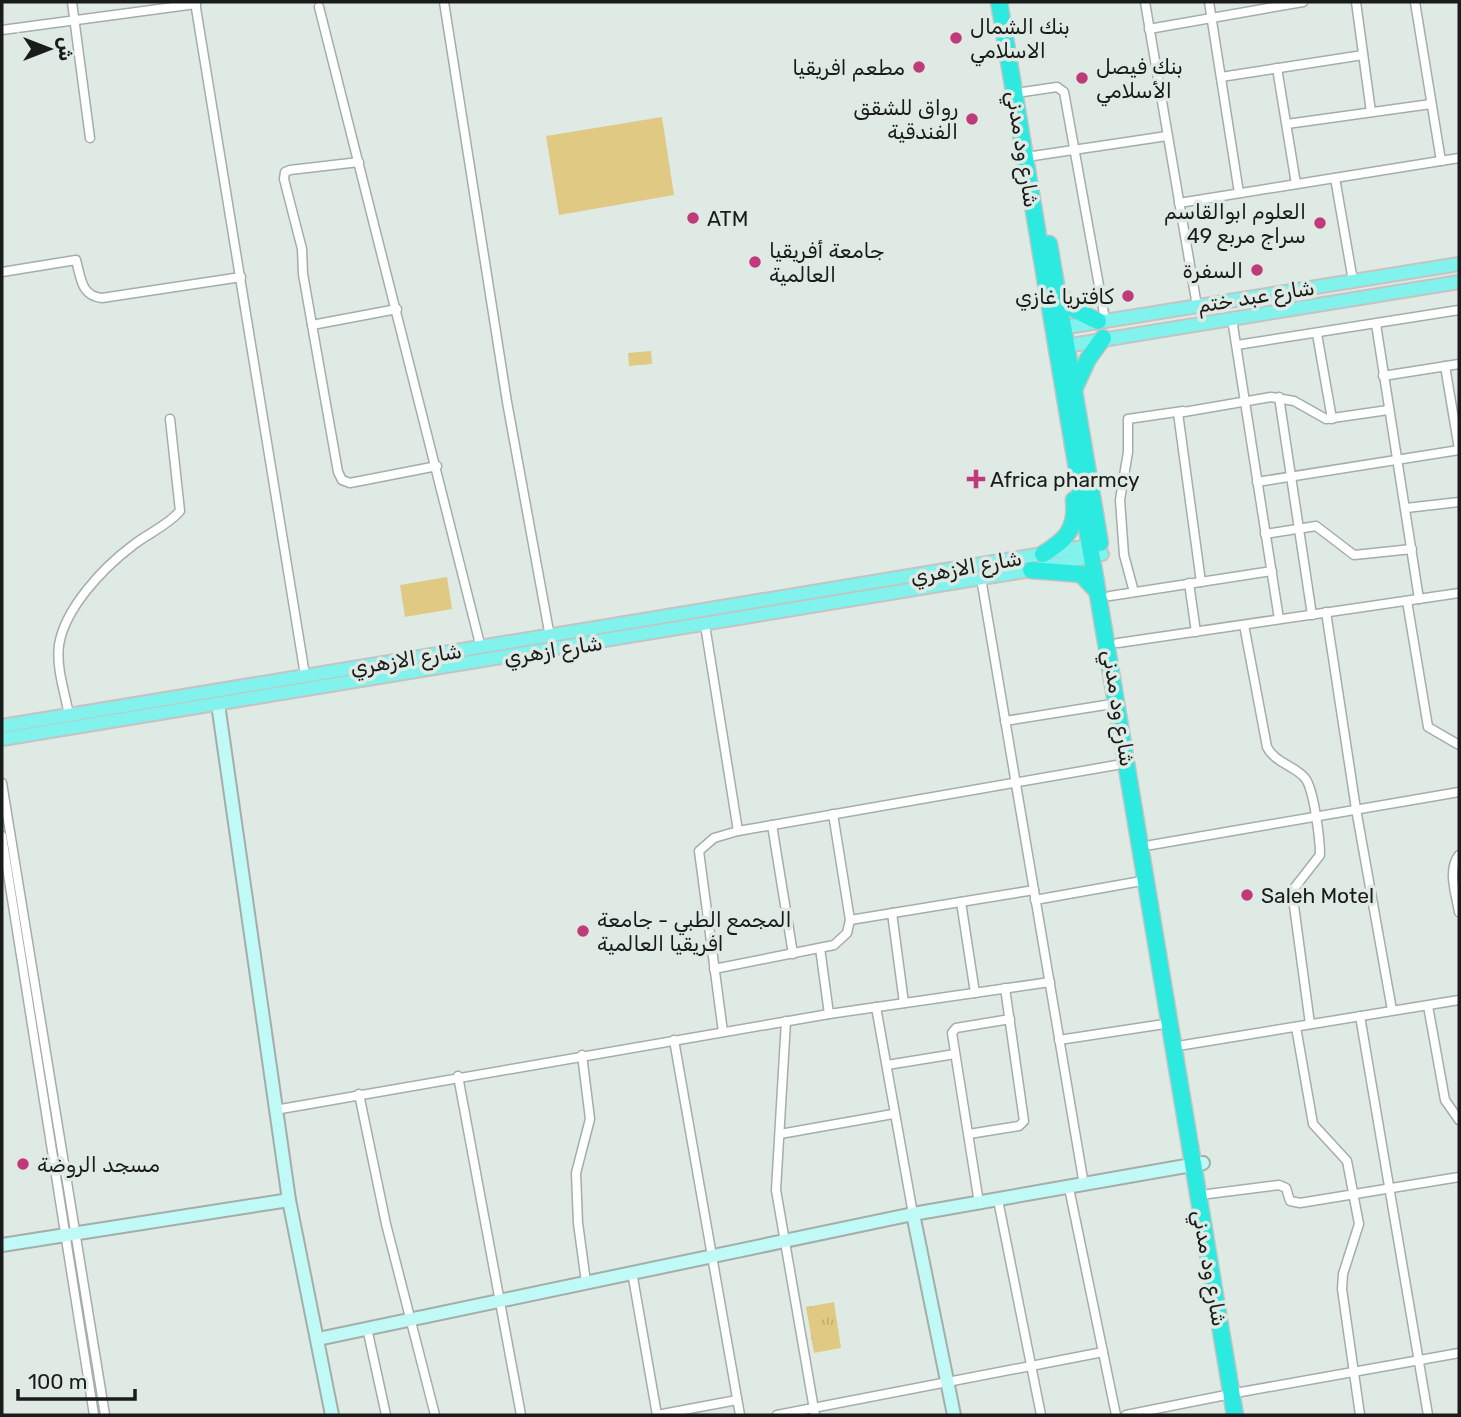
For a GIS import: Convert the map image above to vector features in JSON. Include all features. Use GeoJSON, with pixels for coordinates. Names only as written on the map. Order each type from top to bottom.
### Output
{"type":"FeatureCollection","features":[{"type":"Feature","properties":{"kind":"highway","name":"شارع ود مدني"},"geometry":{"type":"LineString","coordinates":[[999,2],[1105,597],[1118,703],[1171,1023],[1198,1164],[1236,1393],[1245,1415]]}},
{"type":"Feature","properties":{"kind":"highway","name":"شارع ود مدني"},"geometry":{"type":"LineString","coordinates":[[1008,2],[1058,295],[1058,329]]}},
{"type":"Feature","properties":{"kind":"highway"},"geometry":{"type":"LineString","coordinates":[[1058,295],[1077,311],[1101,320]]}},
{"type":"Feature","properties":{"kind":"highway"},"geometry":{"type":"LineString","coordinates":[[1043,554],[1068,535],[1074,521],[1073,494],[1058,393],[1103,338]]}},
{"type":"Feature","properties":{"kind":"highway"},"geometry":{"type":"LineString","coordinates":[[1031,570],[1081,574],[1105,597]]}},
{"type":"Feature","properties":{"kind":"highway","name":"شارع ود مدني"},"geometry":{"type":"LineString","coordinates":[[1105,597],[1118,643],[1184,1045],[1198,1164],[1208,1194],[1236,1393],[1235,1415]]}},
{"type":"Feature","properties":{"kind":"main road","name":"شارع عبد ختم"},"geometry":{"type":"LineString","coordinates":[[1058,329],[1459,264]]}},
{"type":"Feature","properties":{"kind":"main road","name":"شارع عبد ختم"},"geometry":{"type":"LineString","coordinates":[[1061,346],[1459,282]]}},
{"type":"Feature","properties":{"kind":"main road","name":"شارع الازهري"},"geometry":{"type":"LineString","coordinates":[[2,726],[305,675],[930,580],[1043,554],[1096,550]]}},
{"type":"Feature","properties":{"kind":"main road","name":"شارع ازهري"},"geometry":{"type":"LineString","coordinates":[[2,739],[705,625],[930,580],[981,578],[1031,570],[1096,550]]}},
{"type":"Feature","properties":{"kind":"street"},"geometry":{"type":"LineString","coordinates":[[72,2],[90,138]]}},
{"type":"Feature","properties":{"kind":"street"},"geometry":{"type":"LineString","coordinates":[[444,2],[507,402],[552,651]]}},
{"type":"Feature","properties":{"kind":"street"},"geometry":{"type":"LineString","coordinates":[[1145,2],[1197,306]]}},
{"type":"Feature","properties":{"kind":"street"},"geometry":{"type":"LineString","coordinates":[[1209,2],[1239,193]]}},
{"type":"Feature","properties":{"kind":"street"},"geometry":{"type":"LineString","coordinates":[[1149,29],[1303,2]]}},
{"type":"Feature","properties":{"kind":"street"},"geometry":{"type":"LineString","coordinates":[[1356,2],[1371,112]]}},
{"type":"Feature","properties":{"kind":"street"},"geometry":{"type":"LineString","coordinates":[[1415,2],[1441,161]]}},
{"type":"Feature","properties":{"kind":"street"},"geometry":{"type":"LineString","coordinates":[[2,30],[195,3],[305,675]]}},
{"type":"Feature","properties":{"kind":"street"},"geometry":{"type":"LineString","coordinates":[[319,8],[481,648]]}},
{"type":"Feature","properties":{"kind":"street"},"geometry":{"type":"LineString","coordinates":[[1221,77],[1363,55]]}},
{"type":"Feature","properties":{"kind":"street"},"geometry":{"type":"LineString","coordinates":[[1277,68],[1296,184]]}},
{"type":"Feature","properties":{"kind":"street"},"geometry":{"type":"LineString","coordinates":[[1023,92],[1056,87],[1064,92],[1076,150],[1101,320]]}},
{"type":"Feature","properties":{"kind":"street"},"geometry":{"type":"LineString","coordinates":[[1287,124],[1431,104]]}},
{"type":"Feature","properties":{"kind":"street"},"geometry":{"type":"LineString","coordinates":[[1033,156],[1167,136]]}},
{"type":"Feature","properties":{"kind":"street"},"geometry":{"type":"LineString","coordinates":[[1179,203],[1459,158]]}},
{"type":"Feature","properties":{"kind":"street"},"geometry":{"type":"LineString","coordinates":[[359,162],[285,172],[284,179],[302,249],[312,325],[338,472],[342,480],[356,483],[436,466]]}},
{"type":"Feature","properties":{"kind":"street"},"geometry":{"type":"LineString","coordinates":[[1335,178],[1353,281]]}},
{"type":"Feature","properties":{"kind":"street"},"geometry":{"type":"LineString","coordinates":[[2,272],[76,260],[85,292],[91,297],[102,298],[241,277]]}},
{"type":"Feature","properties":{"kind":"street"},"geometry":{"type":"LineString","coordinates":[[312,325],[397,309]]}},
{"type":"Feature","properties":{"kind":"street"},"geometry":{"type":"LineString","coordinates":[[1237,345],[1459,310]]}},
{"type":"Feature","properties":{"kind":"street"},"geometry":{"type":"LineString","coordinates":[[1232,318],[1279,619]]}},
{"type":"Feature","properties":{"kind":"street"},"geometry":{"type":"LineString","coordinates":[[1376,324],[1419,599]]}},
{"type":"Feature","properties":{"kind":"street"},"geometry":{"type":"LineString","coordinates":[[1317,334],[1332,419]]}},
{"type":"Feature","properties":{"kind":"street"},"geometry":{"type":"LineString","coordinates":[[1383,376],[1459,364]]}},
{"type":"Feature","properties":{"kind":"street"},"geometry":{"type":"LineString","coordinates":[[1257,482],[1459,449],[1445,366]]}},
{"type":"Feature","properties":{"kind":"street"},"geometry":{"type":"LineString","coordinates":[[1134,593],[1125,555],[1120,500],[1128,452],[1128,419],[1279,397],[1294,401],[1321,417],[1332,419],[1388,410]]}},
{"type":"Feature","properties":{"kind":"street"},"geometry":{"type":"LineString","coordinates":[[1279,397],[1312,615]]}},
{"type":"Feature","properties":{"kind":"street"},"geometry":{"type":"LineString","coordinates":[[1201,582],[1178,413],[1202,408]]}},
{"type":"Feature","properties":{"kind":"street"},"geometry":{"type":"LineString","coordinates":[[69,715],[59,662],[60,644],[75,608],[129,548],[160,529],[180,511],[170,419]]}},
{"type":"Feature","properties":{"kind":"street"},"geometry":{"type":"LineString","coordinates":[[1406,508],[1459,502]]}},
{"type":"Feature","properties":{"kind":"street"},"geometry":{"type":"LineString","coordinates":[[1265,534],[1316,526],[1354,555],[1412,549]]}},
{"type":"Feature","properties":{"kind":"street"},"geometry":{"type":"LineString","coordinates":[[1105,597],[1272,571]]}},
{"type":"Feature","properties":{"kind":"street"},"geometry":{"type":"LineString","coordinates":[[981,578],[1084,1185]]}},
{"type":"Feature","properties":{"kind":"street"},"geometry":{"type":"LineString","coordinates":[[1189,583],[1196,632]]}},
{"type":"Feature","properties":{"kind":"street"},"geometry":{"type":"LineString","coordinates":[[1118,643],[1459,593]]}},
{"type":"Feature","properties":{"kind":"street"},"geometry":{"type":"LineString","coordinates":[[1407,601],[1428,727],[1459,745]]}},
{"type":"Feature","properties":{"kind":"street"},"geometry":{"type":"LineString","coordinates":[[1326,612],[1356,809],[1392,1010]]}},
{"type":"Feature","properties":{"kind":"street"},"geometry":{"type":"LineString","coordinates":[[705,625],[738,831]]}},
{"type":"Feature","properties":{"kind":"street"},"geometry":{"type":"LineString","coordinates":[[1244,625],[1267,747],[1274,756],[1305,778],[1315,816],[1320,855],[1292,891],[1310,1024]]}},
{"type":"Feature","properties":{"kind":"street"},"geometry":{"type":"LineString","coordinates":[[1005,721],[1118,703]]}},
{"type":"Feature","properties":{"kind":"street"},"geometry":{"type":"LineString","coordinates":[[218,704],[289,1199],[332,1415]]}},
{"type":"Feature","properties":{"kind":"street"},"geometry":{"type":"LineString","coordinates":[[723,1032],[699,851],[714,838],[738,831],[1128,763]]}},
{"type":"Feature","properties":{"kind":"street"},"geometry":{"type":"LineString","coordinates":[[2,783],[71,1234],[94,1415]]}},
{"type":"Feature","properties":{"kind":"street"},"geometry":{"type":"LineString","coordinates":[[1151,845],[1459,792]]}},
{"type":"Feature","properties":{"kind":"street"},"geometry":{"type":"LineString","coordinates":[[714,969],[834,945],[842,939],[850,920],[833,814]]}},
{"type":"Feature","properties":{"kind":"street"},"geometry":{"type":"LineString","coordinates":[[772,825],[793,954]]}},
{"type":"Feature","properties":{"kind":"street"},"geometry":{"type":"LineString","coordinates":[[2,836],[71,1234],[106,1415]]}},
{"type":"Feature","properties":{"kind":"street"},"geometry":{"type":"LineString","coordinates":[[1459,855],[1453,863],[1453,873],[1459,912]]}},
{"type":"Feature","properties":{"kind":"street"},"geometry":{"type":"LineString","coordinates":[[1035,900],[1147,880]]}},
{"type":"Feature","properties":{"kind":"street"},"geometry":{"type":"LineString","coordinates":[[850,920],[1034,890]]}},
{"type":"Feature","properties":{"kind":"street"},"geometry":{"type":"LineString","coordinates":[[961,902],[975,993]]}},
{"type":"Feature","properties":{"kind":"street"},"geometry":{"type":"LineString","coordinates":[[892,913],[904,1003]]}},
{"type":"Feature","properties":{"kind":"street"},"geometry":{"type":"LineString","coordinates":[[820,948],[829,1014]]}},
{"type":"Feature","properties":{"kind":"street"},"geometry":{"type":"LineString","coordinates":[[275,1110],[786,1021],[1050,982]]}},
{"type":"Feature","properties":{"kind":"street"},"geometry":{"type":"LineString","coordinates":[[969,1134],[1019,1126],[1024,1121],[1005,988]]}},
{"type":"Feature","properties":{"kind":"street"},"geometry":{"type":"LineString","coordinates":[[1184,1045],[1459,1000]]}},
{"type":"Feature","properties":{"kind":"street"},"geometry":{"type":"LineString","coordinates":[[1428,1006],[1446,1100],[1459,1120]]}},
{"type":"Feature","properties":{"kind":"street"},"geometry":{"type":"LineString","coordinates":[[876,1007],[893,1114],[954,1415]]}},
{"type":"Feature","properties":{"kind":"street"},"geometry":{"type":"LineString","coordinates":[[1360,1016],[1428,1415]]}},
{"type":"Feature","properties":{"kind":"street"},"geometry":{"type":"LineString","coordinates":[[979,1203],[953,1030],[1010,1019]]}},
{"type":"Feature","properties":{"kind":"street"},"geometry":{"type":"LineString","coordinates":[[786,1021],[776,1190],[814,1412]]}},
{"type":"Feature","properties":{"kind":"street"},"geometry":{"type":"LineString","coordinates":[[1059,1040],[1171,1023]]}},
{"type":"Feature","properties":{"kind":"street"},"geometry":{"type":"LineString","coordinates":[[1296,1027],[1313,1124],[1344,1155],[1354,1196],[1359,1230],[1342,1281],[1360,1415]]}},
{"type":"Feature","properties":{"kind":"street"},"geometry":{"type":"LineString","coordinates":[[674,1040],[740,1415]]}},
{"type":"Feature","properties":{"kind":"street"},"geometry":{"type":"LineString","coordinates":[[887,1065],[955,1054]]}},
{"type":"Feature","properties":{"kind":"street"},"geometry":{"type":"LineString","coordinates":[[582,1055],[590,1119],[576,1173],[578,1223],[586,1282]]}},
{"type":"Feature","properties":{"kind":"street"},"geometry":{"type":"LineString","coordinates":[[458,1076],[521,1415]]}},
{"type":"Feature","properties":{"kind":"street"},"geometry":{"type":"LineString","coordinates":[[359,1094],[386,1224],[435,1415]]}},
{"type":"Feature","properties":{"kind":"street"},"geometry":{"type":"LineString","coordinates":[[780,1134],[893,1114]]}},
{"type":"Feature","properties":{"kind":"street"},"geometry":{"type":"LineString","coordinates":[[318,1339],[498,1299],[913,1214],[1198,1164]]}},
{"type":"Feature","properties":{"kind":"street"},"geometry":{"type":"LineString","coordinates":[[1208,1194],[1279,1185],[1286,1188],[1290,1201],[1300,1203],[1459,1177]]}},
{"type":"Feature","properties":{"kind":"street"},"geometry":{"type":"LineString","coordinates":[[1069,1188],[1116,1415]]}},
{"type":"Feature","properties":{"kind":"street"},"geometry":{"type":"LineString","coordinates":[[2,1245],[289,1199]]}},
{"type":"Feature","properties":{"kind":"street"},"geometry":{"type":"LineString","coordinates":[[998,1200],[1041,1415]]}},
{"type":"Feature","properties":{"kind":"street"},"geometry":{"type":"LineString","coordinates":[[632,1272],[657,1415],[737,1400]]}},
{"type":"Feature","properties":{"kind":"street"},"geometry":{"type":"LineString","coordinates":[[367,1328],[386,1415]]}},
{"type":"Feature","properties":{"kind":"street"},"geometry":{"type":"LineString","coordinates":[[777,1415],[814,1412],[1103,1352]]}},
{"type":"Feature","properties":{"kind":"street"},"geometry":{"type":"LineString","coordinates":[[1126,1415],[1161,1412],[1236,1393],[1459,1353]]}},
{"type":"Feature","properties":{"kind":"green space"},"geometry":{"type":"Polygon","coordinates":[[[662,117],[674,195],[559,215],[546,136],[662,117]]]}},
{"type":"Feature","properties":{"kind":"green space"},"geometry":{"type":"Polygon","coordinates":[[[651,351],[652,364],[629,366],[628,353],[651,351]]]}},
{"type":"Feature","properties":{"kind":"green space"},"geometry":{"type":"Polygon","coordinates":[[[447,577],[452,609],[405,617],[400,585],[447,577]]]}},
{"type":"Feature","properties":{"kind":"green space"},"geometry":{"type":"Polygon","coordinates":[[[834,1302],[841,1348],[814,1353],[806,1307],[834,1302]]]}},
{"type":"Feature","properties":{"kind":"place","name":"بنك الشمال الاسلامي"},"geometry":{"type":"Point","coordinates":[956,38]}},
{"type":"Feature","properties":{"kind":"place","name":"مطعم افريقيا"},"geometry":{"type":"Point","coordinates":[919,67]}},
{"type":"Feature","properties":{"kind":"place","name":"بنك فيصل الأسلامي"},"geometry":{"type":"Point","coordinates":[1082,78]}},
{"type":"Feature","properties":{"kind":"place","name":"رواق للشقق الفندقية"},"geometry":{"type":"Point","coordinates":[972,119]}},
{"type":"Feature","properties":{"kind":"place","name":"ATM"},"geometry":{"type":"Point","coordinates":[693,218]}},
{"type":"Feature","properties":{"kind":"place","name":"العلوم ابوالقاسم سراج مربع 49"},"geometry":{"type":"Point","coordinates":[1320,223]}},
{"type":"Feature","properties":{"kind":"place","name":"جامعة أفريقيا العالمية"},"geometry":{"type":"Point","coordinates":[755,262]}},
{"type":"Feature","properties":{"kind":"place","name":"السفرة"},"geometry":{"type":"Point","coordinates":[1257,270]}},
{"type":"Feature","properties":{"kind":"place","name":"كافتريا غازي"},"geometry":{"type":"Point","coordinates":[1128,296]}},
{"type":"Feature","properties":{"kind":"place","name":"Africa pharmcy"},"geometry":{"type":"Point","coordinates":[976,479]}},
{"type":"Feature","properties":{"kind":"place","name":"Saleh Motel"},"geometry":{"type":"Point","coordinates":[1247,895]}},
{"type":"Feature","properties":{"kind":"place","name":"المجمع الطبي - جامعة افريقيا العالمية"},"geometry":{"type":"Point","coordinates":[583,931]}},
{"type":"Feature","properties":{"kind":"place","name":"مسجد الروضة"},"geometry":{"type":"Point","coordinates":[23,1164]}}]}
